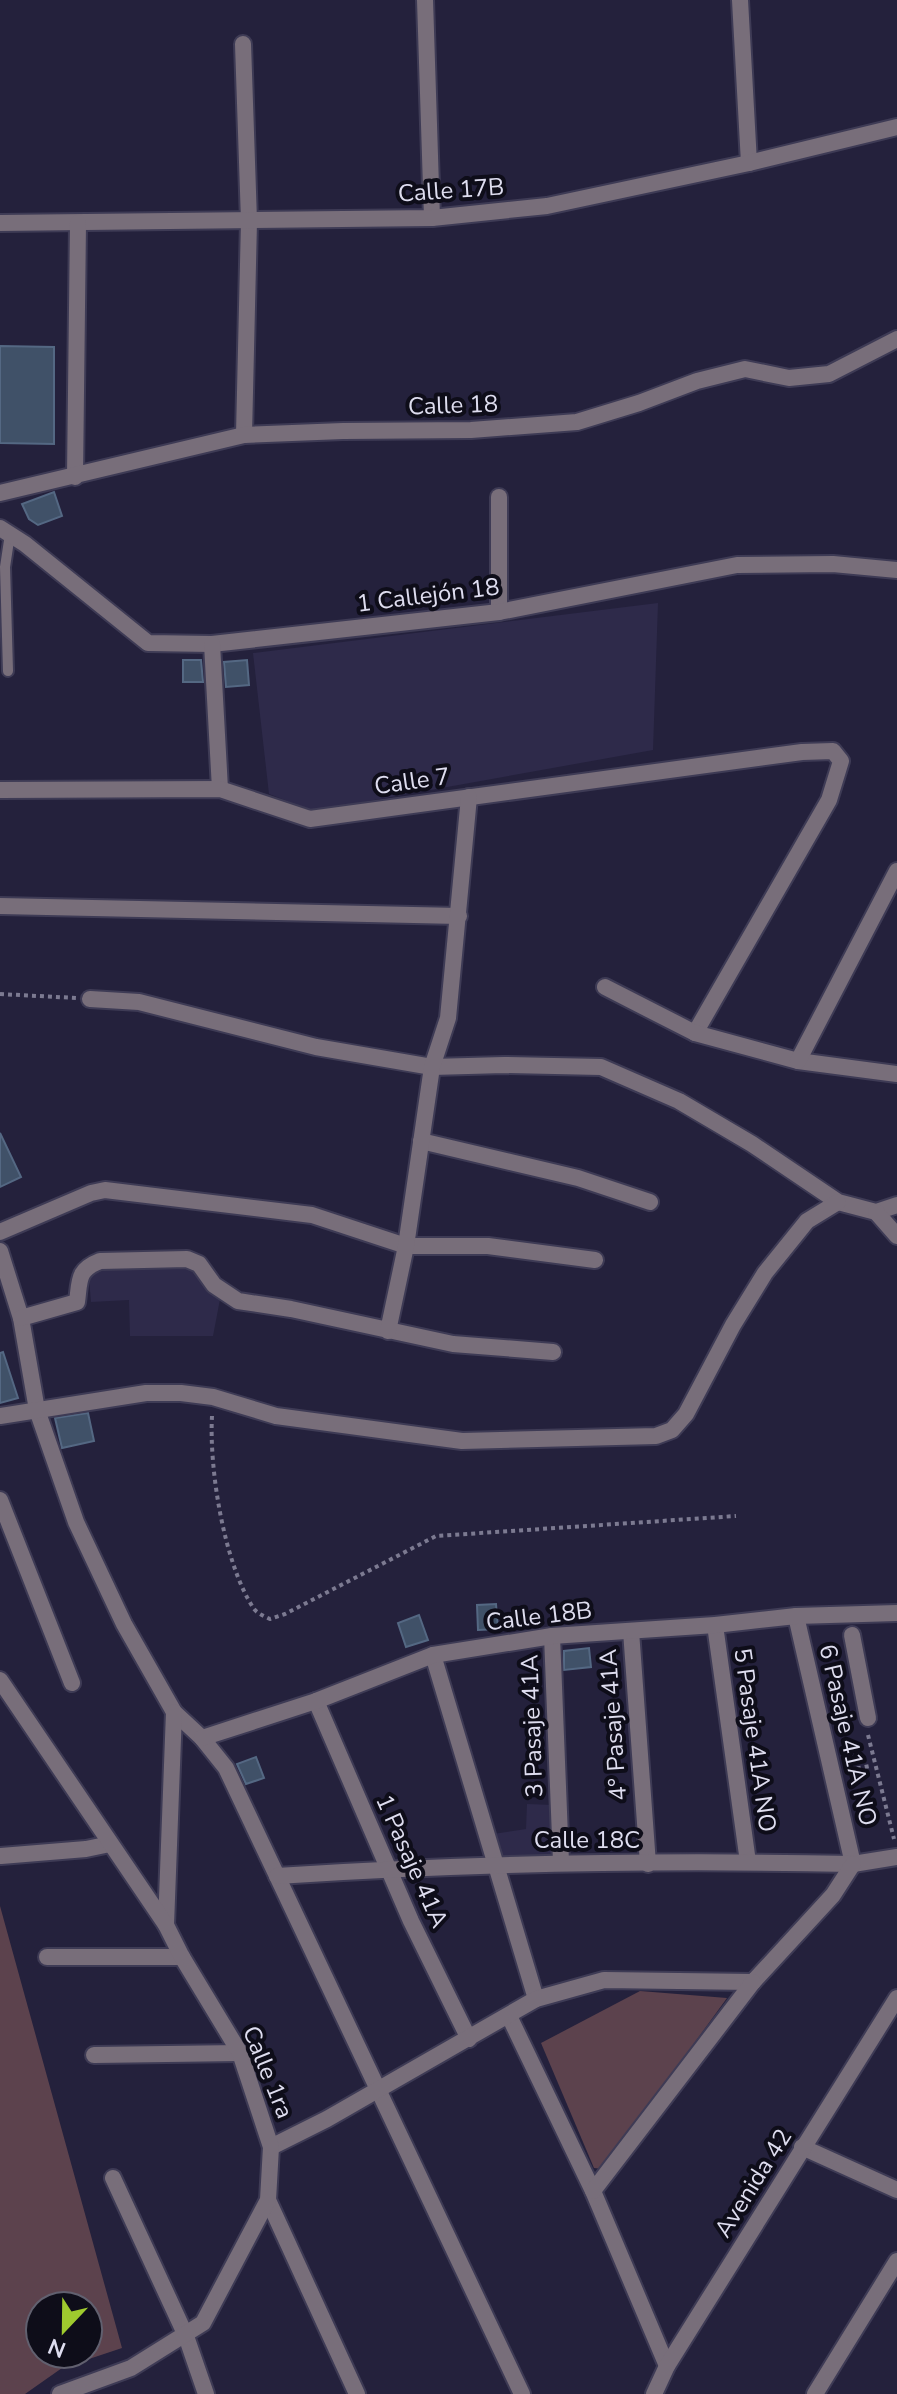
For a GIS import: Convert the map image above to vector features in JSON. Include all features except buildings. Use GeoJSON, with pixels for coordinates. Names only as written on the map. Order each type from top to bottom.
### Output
{"type":"FeatureCollection","features":[{"type":"Feature","properties":{"kind":"street"},"geometry":{"type":"LineString","coordinates":[[425,0],[432,218]]}},
{"type":"Feature","properties":{"kind":"street"},"geometry":{"type":"LineString","coordinates":[[740,0],[749,163]]}},
{"type":"Feature","properties":{"kind":"street"},"geometry":{"type":"LineString","coordinates":[[243,44],[249,221],[244,435]]}},
{"type":"Feature","properties":{"kind":"street","name":"Calle 17B"},"geometry":{"type":"LineString","coordinates":[[0,223],[432,218],[547,206],[749,163],[897,127]]}},
{"type":"Feature","properties":{"kind":"street"},"geometry":{"type":"LineString","coordinates":[[75,477],[78,223]]}},
{"type":"Feature","properties":{"kind":"street","name":"Calle 18"},"geometry":{"type":"LineString","coordinates":[[0,493],[244,435],[471,430],[577,422],[697,381],[745,369],[789,378],[829,374],[897,339]]}},
{"type":"Feature","properties":{"kind":"street"},"geometry":{"type":"LineString","coordinates":[[499,497],[499,612]]}},
{"type":"Feature","properties":{"kind":"street","name":"1 Callejón 18"},"geometry":{"type":"LineString","coordinates":[[5,531],[148,643],[212,644],[499,612],[737,565],[833,564],[897,570]]}},
{"type":"Feature","properties":{"kind":"street"},"geometry":{"type":"LineString","coordinates":[[212,644],[220,789]]}},
{"type":"Feature","properties":{"kind":"street","name":"Calle 7"},"geometry":{"type":"LineString","coordinates":[[0,790],[220,789],[310,819],[802,752],[833,751],[841,761],[829,800],[695,1033]]}},
{"type":"Feature","properties":{"kind":"street"},"geometry":{"type":"LineString","coordinates":[[388,1331],[406,1246],[432,1067],[448,1018],[469,797]]}},
{"type":"Feature","properties":{"kind":"street"},"geometry":{"type":"LineString","coordinates":[[798,1061],[897,871]]}},
{"type":"Feature","properties":{"kind":"street"},"geometry":{"type":"LineString","coordinates":[[0,906],[459,916]]}},
{"type":"Feature","properties":{"kind":"street"},"geometry":{"type":"LineString","coordinates":[[605,987],[695,1033],[798,1061],[897,1074]]}},
{"type":"Feature","properties":{"kind":"street"},"geometry":{"type":"LineString","coordinates":[[90,999],[139,1002],[316,1047],[432,1067],[601,1067],[679,1101],[752,1144],[838,1202],[876,1212],[897,1205]]}},
{"type":"Feature","properties":{"kind":"street"},"geometry":{"type":"LineString","coordinates":[[421,1141],[578,1178],[650,1202]]}},
{"type":"Feature","properties":{"kind":"street"},"geometry":{"type":"LineString","coordinates":[[0,1232],[91,1193],[105,1190],[312,1215],[406,1246],[488,1246],[595,1260]]}},
{"type":"Feature","properties":{"kind":"street"},"geometry":{"type":"LineString","coordinates":[[0,1416],[146,1393],[181,1393],[213,1397],[276,1416],[462,1441],[656,1436],[672,1430],[686,1414],[733,1325],[765,1273],[807,1221],[838,1202]]}},
{"type":"Feature","properties":{"kind":"street"},"geometry":{"type":"LineString","coordinates":[[876,1212],[897,1236]]}},
{"type":"Feature","properties":{"kind":"street"},"geometry":{"type":"LineString","coordinates":[[0,1251],[21,1318],[37,1410],[76,1522],[124,1624],[174,1712],[202,1738],[226,1768],[522,2394]]}},
{"type":"Feature","properties":{"kind":"street"},"geometry":{"type":"LineString","coordinates":[[21,1318],[77,1302],[80,1275],[87,1266],[100,1261],[187,1259],[199,1264],[214,1285],[238,1301],[291,1309],[453,1344],[553,1352]]}},
{"type":"Feature","properties":{"kind":"street"},"geometry":{"type":"LineString","coordinates":[[0,1500],[72,1683]]}},
{"type":"Feature","properties":{"kind":"street","name":"Calle 18B"},"geometry":{"type":"LineString","coordinates":[[202,1738],[316,1701],[433,1655],[552,1636],[796,1616],[897,1613]]}},
{"type":"Feature","properties":{"kind":"street","name":"6 Pasaje 41A NO"},"geometry":{"type":"LineString","coordinates":[[796,1616],[853,1864]]}},
{"type":"Feature","properties":{"kind":"street","name":"5 Pasaje 41A NO"},"geometry":{"type":"LineString","coordinates":[[715,1625],[748,1862]]}},
{"type":"Feature","properties":{"kind":"street","name":"4° Pasaje 41A"},"geometry":{"type":"LineString","coordinates":[[631,1631],[648,1864]]}},
{"type":"Feature","properties":{"kind":"street"},"geometry":{"type":"LineString","coordinates":[[852,1635],[868,1718]]}},
{"type":"Feature","properties":{"kind":"street","name":"3 Pasaje 41A"},"geometry":{"type":"LineString","coordinates":[[552,1636],[561,1862]]}},
{"type":"Feature","properties":{"kind":"street"},"geometry":{"type":"LineString","coordinates":[[433,1655],[536,1999]]}},
{"type":"Feature","properties":{"kind":"street","name":"Calle 1ra"},"geometry":{"type":"LineString","coordinates":[[0,1680],[166,1925],[240,2053],[271,2147],[268,2200],[203,2323],[131,2368],[60,2394]]}},
{"type":"Feature","properties":{"kind":"street","name":"1 Pasaje 41A"},"geometry":{"type":"LineString","coordinates":[[316,1701],[388,1868],[469,2039]]}},
{"type":"Feature","properties":{"kind":"street"},"geometry":{"type":"LineString","coordinates":[[166,1925],[174,1712]]}},
{"type":"Feature","properties":{"kind":"street"},"geometry":{"type":"LineString","coordinates":[[1,1856],[110,1844]]}},
{"type":"Feature","properties":{"kind":"street","name":"Calle 18C"},"geometry":{"type":"LineString","coordinates":[[277,1876],[388,1868],[561,1862],[853,1864],[897,1857]]}},
{"type":"Feature","properties":{"kind":"street"},"geometry":{"type":"LineString","coordinates":[[593,2191],[753,1982],[780,1950],[806,1927],[833,1895],[853,1864]]}},
{"type":"Feature","properties":{"kind":"street"},"geometry":{"type":"LineString","coordinates":[[47,1957],[182,1957]]}},
{"type":"Feature","properties":{"kind":"street"},"geometry":{"type":"LineString","coordinates":[[271,2147],[327,2119],[536,1999],[604,1980],[753,1982]]}},
{"type":"Feature","properties":{"kind":"street","name":"Avenida 42"},"geometry":{"type":"LineString","coordinates":[[654,2394],[667,2366],[897,1998]]}},
{"type":"Feature","properties":{"kind":"street"},"geometry":{"type":"LineString","coordinates":[[509,2016],[593,2191],[667,2366]]}},
{"type":"Feature","properties":{"kind":"street"},"geometry":{"type":"LineString","coordinates":[[94,2055],[240,2053]]}},
{"type":"Feature","properties":{"kind":"street"},"geometry":{"type":"LineString","coordinates":[[802,2147],[897,2190]]}},
{"type":"Feature","properties":{"kind":"street"},"geometry":{"type":"LineString","coordinates":[[113,2178],[186,2336],[206,2394]]}},
{"type":"Feature","properties":{"kind":"street"},"geometry":{"type":"LineString","coordinates":[[268,2200],[357,2394]]}},
{"type":"Feature","properties":{"kind":"street"},"geometry":{"type":"LineString","coordinates":[[815,2394],[897,2261]]}},
{"type":"Feature","properties":{"kind":"lane"},"geometry":{"type":"LineString","coordinates":[[5,531],[8,671]]}},
{"type":"Feature","properties":{"kind":"path"},"geometry":{"type":"LineString","coordinates":[[0,994],[90,999]]}},
{"type":"Feature","properties":{"kind":"path"},"geometry":{"type":"LineString","coordinates":[[213,1397],[211,1452],[226,1539],[233,1564],[256,1612],[270,1619],[436,1536],[736,1516]]}},
{"type":"Feature","properties":{"kind":"shaded area"},"geometry":{"type":"Polygon","coordinates":[[[658,603],[653,750],[313,811],[269,794],[253,653],[658,603]]]}},
{"type":"Feature","properties":{"kind":"shaded area"},"geometry":{"type":"Polygon","coordinates":[[[186,1261],[221,1294],[213,1336],[130,1336],[129,1300],[91,1302],[88,1267],[186,1261]]]}},
{"type":"Feature","properties":{"kind":"shaded area"},"geometry":{"type":"Polygon","coordinates":[[[527,1804],[553,1805],[553,1856],[499,1857],[493,1834],[526,1829],[527,1804]]]}},
{"type":"Feature","properties":{"kind":"shaded area"},"geometry":{"type":"Polygon","coordinates":[[[0,1906],[122,2348],[104,2354],[104,2290],[24,2290],[24,2370],[59,2370],[25,2394],[0,2394],[0,1906]]]}},
{"type":"Feature","properties":{"kind":"shaded area"},"geometry":{"type":"Polygon","coordinates":[[[640,1991],[727,1998],[603,2169],[594,2168],[541,2043],[640,1991]]]}}]}
